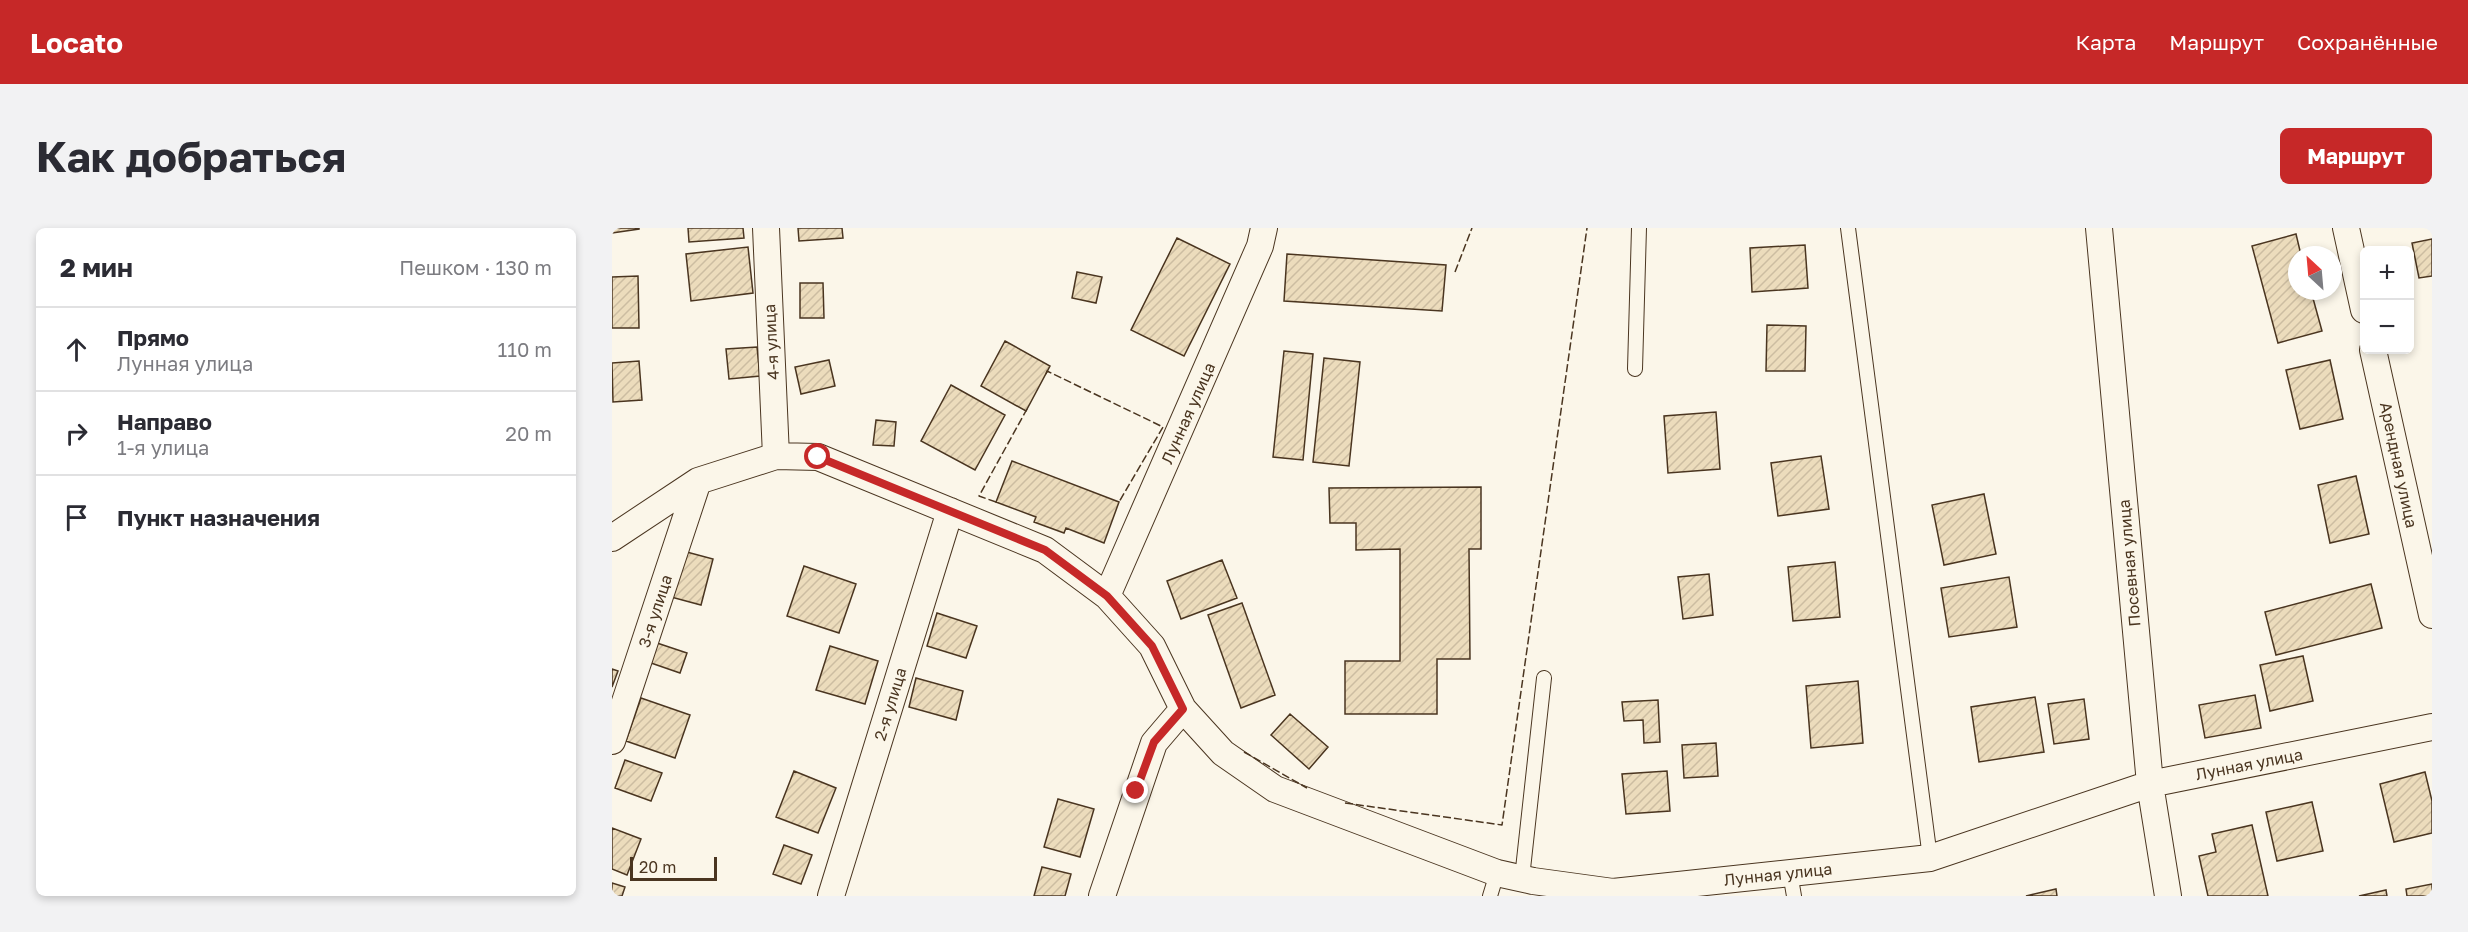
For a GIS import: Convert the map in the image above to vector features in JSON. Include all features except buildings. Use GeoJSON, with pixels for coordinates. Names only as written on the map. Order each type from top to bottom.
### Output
{"type":"FeatureCollection","features":[{"type":"Feature","properties":{"kind":"street","name":"4-я улица"},"geometry":{"type":"LineString","coordinates":[[766,228],[776,456]]}},
{"type":"Feature","properties":{"kind":"street","name":"Лунная улица"},"geometry":{"type":"LineString","coordinates":[[1107,596],[1260,246],[1264,228]]}},
{"type":"Feature","properties":{"kind":"street","name":"Посевная улица"},"geometry":{"type":"LineString","coordinates":[[2099,228],[2150,784],[2168,896]]}},
{"type":"Feature","properties":{"kind":"street"},"geometry":{"type":"LineString","coordinates":[[2346,228],[2362,300]]}},
{"type":"Feature","properties":{"kind":"street","name":"Арендная улица"},"geometry":{"type":"LineString","coordinates":[[2374,354],[2432,615]]}},
{"type":"Feature","properties":{"kind":"street","name":"Лунная улица"},"geometry":{"type":"LineString","coordinates":[[612,538],[698,481],[776,456],[818,457],[1045,550],[1107,596],[1152,646],[1183,709],[1223,753],[1275,789],[1494,884],[1522,878],[1613,891],[1792,884],[1930,858],[2150,784],[2432,727]]}},
{"type":"Feature","properties":{"kind":"street","name":"3-я улица"},"geometry":{"type":"LineString","coordinates":[[612,741],[698,481]]}},
{"type":"Feature","properties":{"kind":"street","name":"2-я улица"},"geometry":{"type":"LineString","coordinates":[[831,896],[950,511]]}},
{"type":"Feature","properties":{"kind":"street"},"geometry":{"type":"LineString","coordinates":[[1102,896],[1154,742],[1183,709]]}},
{"type":"Feature","properties":{"kind":"lane"},"geometry":{"type":"LineString","coordinates":[[1635,369],[1640,228]]}},
{"type":"Feature","properties":{"kind":"lane"},"geometry":{"type":"LineString","coordinates":[[1848,228],[1930,858]]}},
{"type":"Feature","properties":{"kind":"lane"},"geometry":{"type":"LineString","coordinates":[[1522,878],[1544,678]]}},
{"type":"Feature","properties":{"kind":"fence"},"geometry":{"type":"LineString","coordinates":[[1455,272],[1472,228]]}},
{"type":"Feature","properties":{"kind":"fence"},"geometry":{"type":"LineString","coordinates":[[1345,803],[1502,825],[1587,228]]}},
{"type":"Feature","properties":{"kind":"fence"},"geometry":{"type":"LineString","coordinates":[[1046,374],[1047,371],[1163,427],[1119,502]]}},
{"type":"Feature","properties":{"kind":"fence"},"geometry":{"type":"LineString","coordinates":[[996,502],[979,496],[1027,409]]}},
{"type":"Feature","properties":{"kind":"fence"},"geometry":{"type":"LineString","coordinates":[[1244,752],[1307,788]]}},
{"type":"Feature","properties":{"kind":"route"},"geometry":{"type":"LineString","coordinates":[[818,457],[1045,550],[1107,596],[1152,646],[1183,709],[1154,742],[1136,791]]}}]}
